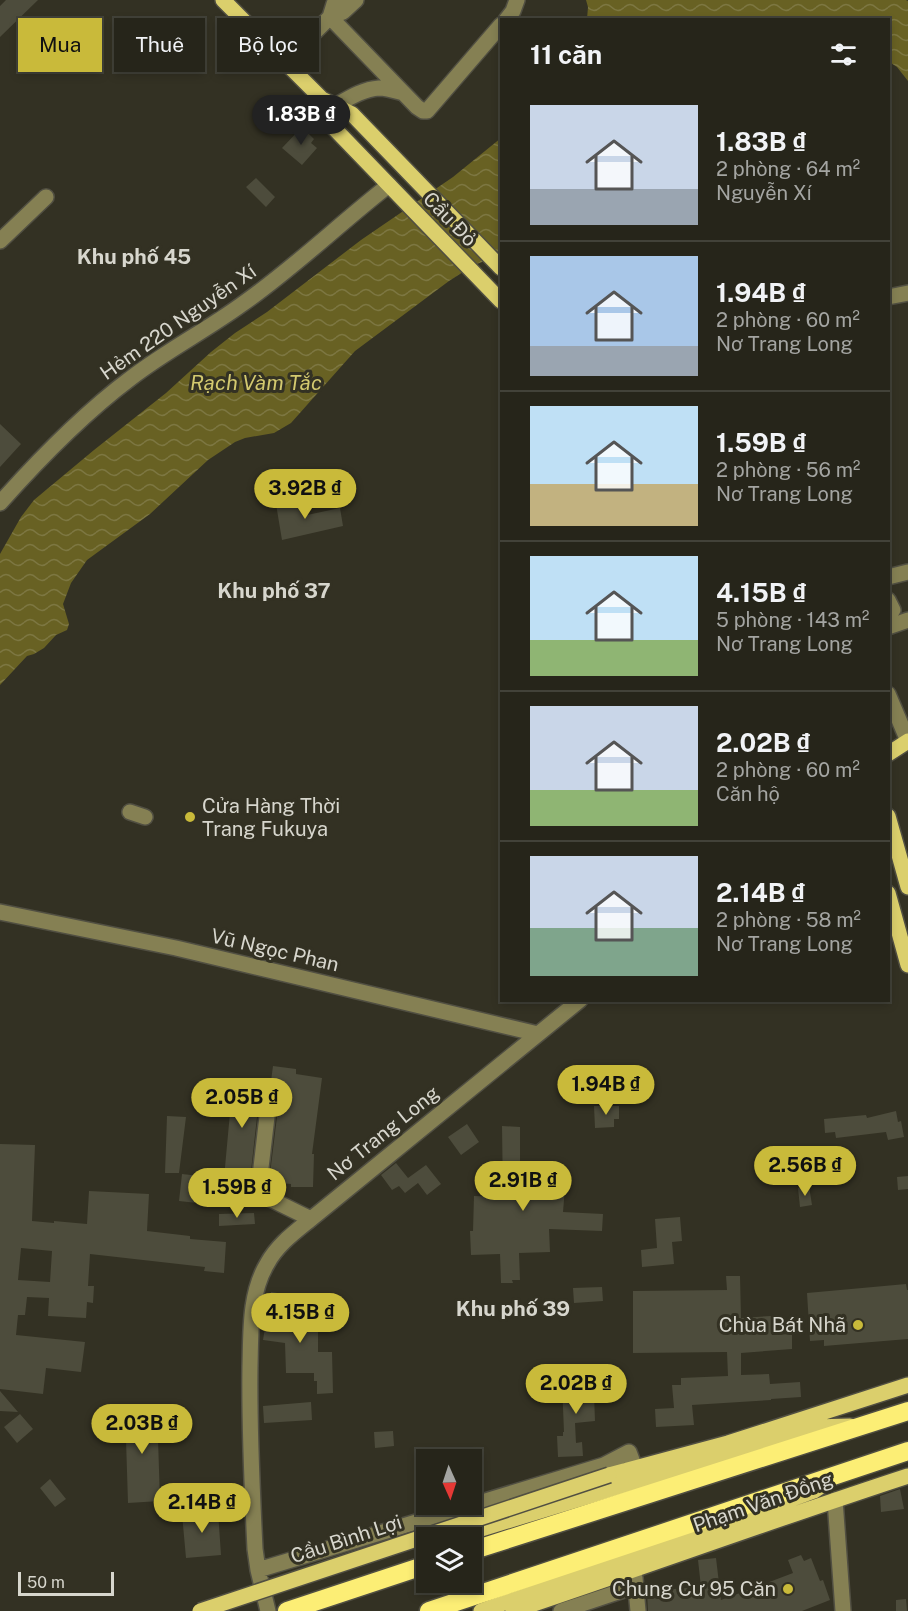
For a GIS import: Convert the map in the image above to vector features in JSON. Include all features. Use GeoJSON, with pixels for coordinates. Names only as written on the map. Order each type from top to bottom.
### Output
{"type":"FeatureCollection","features":[{"type":"Feature","properties":{"kind":"highway"},"geometry":{"type":"LineString","coordinates":[[482,1546],[614,1488],[862,1425],[908,1411]]}},
{"type":"Feature","properties":{"kind":"highway","name":"Phạm Văn Đồng"},"geometry":{"type":"LineString","coordinates":[[631,1565],[831,1477],[908,1451]]}},
{"type":"Feature","properties":{"kind":"highway"},"geometry":{"type":"LineString","coordinates":[[429,1611],[631,1565]]}},
{"type":"Feature","properties":{"kind":"highway"},"geometry":{"type":"LineString","coordinates":[[287,1611],[416,1568]]}},
{"type":"Feature","properties":{"kind":"main road"},"geometry":{"type":"LineString","coordinates":[[223,0],[241,18]]}},
{"type":"Feature","properties":{"kind":"main road"},"geometry":{"type":"LineString","coordinates":[[296,72],[328,102]]}},
{"type":"Feature","properties":{"kind":"main road","name":"Cầu Đỏ"},"geometry":{"type":"LineString","coordinates":[[328,102],[352,114],[500,267]]}},
{"type":"Feature","properties":{"kind":"main road","name":"Cầu Đỏ"},"geometry":{"type":"LineString","coordinates":[[328,102],[332,125],[499,299]]}},
{"type":"Feature","properties":{"kind":"main road"},"geometry":{"type":"LineString","coordinates":[[890,753],[908,741]]}},
{"type":"Feature","properties":{"kind":"main road"},"geometry":{"type":"LineString","coordinates":[[890,823],[908,887]]}},
{"type":"Feature","properties":{"kind":"main road"},"geometry":{"type":"LineString","coordinates":[[890,900],[908,965]]}},
{"type":"Feature","properties":{"kind":"main road"},"geometry":{"type":"LineString","coordinates":[[482,1529],[614,1488],[635,1468],[728,1443],[908,1385]]}},
{"type":"Feature","properties":{"kind":"main road","name":"Phạm Văn Đồng"},"geometry":{"type":"LineString","coordinates":[[631,1565],[908,1476]]}},
{"type":"Feature","properties":{"kind":"main road"},"geometry":{"type":"LineString","coordinates":[[831,1477],[835,1500]]}},
{"type":"Feature","properties":{"kind":"main road","name":"Cầu Bình Lợi"},"geometry":{"type":"LineString","coordinates":[[200,1611],[614,1488]]}},
{"type":"Feature","properties":{"kind":"main road","name":"Cầu Bình Lợi"},"geometry":{"type":"LineString","coordinates":[[229,1611],[416,1548]]}},
{"type":"Feature","properties":{"kind":"main road"},"geometry":{"type":"LineString","coordinates":[[481,1611],[631,1565]]}},
{"type":"Feature","properties":{"kind":"main road"},"geometry":{"type":"LineString","coordinates":[[513,1611],[631,1565]]}},
{"type":"Feature","properties":{"kind":"street"},"geometry":{"type":"LineString","coordinates":[[330,17],[334,4],[338,0]]}},
{"type":"Feature","properties":{"kind":"street"},"geometry":{"type":"LineString","coordinates":[[319,28],[330,17],[343,12],[356,0]]}},
{"type":"Feature","properties":{"kind":"street"},"geometry":{"type":"LineString","coordinates":[[508,18],[517,0]]}},
{"type":"Feature","properties":{"kind":"street"},"geometry":{"type":"LineString","coordinates":[[330,17],[423,111],[427,111],[500,26]]}},
{"type":"Feature","properties":{"kind":"street"},"geometry":{"type":"LineString","coordinates":[[328,102],[381,88],[403,93]]}},
{"type":"Feature","properties":{"kind":"street","name":"Hẻm 220 Nguyễn Xí"},"geometry":{"type":"LineString","coordinates":[[0,503],[82,419],[132,377],[242,305],[300,260],[359,209],[393,190]]}},
{"type":"Feature","properties":{"kind":"street"},"geometry":{"type":"LineString","coordinates":[[0,241],[46,197]]}},
{"type":"Feature","properties":{"kind":"street"},"geometry":{"type":"LineString","coordinates":[[890,297],[908,293]]}},
{"type":"Feature","properties":{"kind":"street"},"geometry":{"type":"LineString","coordinates":[[890,576],[908,572]]}},
{"type":"Feature","properties":{"kind":"street"},"geometry":{"type":"LineString","coordinates":[[890,626],[908,620]]}},
{"type":"Feature","properties":{"kind":"street"},"geometry":{"type":"LineString","coordinates":[[890,699],[908,741]]}},
{"type":"Feature","properties":{"kind":"street"},"geometry":{"type":"LineString","coordinates":[[130,812],[145,817]]}},
{"type":"Feature","properties":{"kind":"street","name":"Vũ Ngọc Phan"},"geometry":{"type":"LineString","coordinates":[[0,912],[176,948],[538,1034]]}},
{"type":"Feature","properties":{"kind":"street","name":"Nơ Trang Long"},"geometry":{"type":"LineString","coordinates":[[268,1611],[255,1549],[249,1404],[254,1306],[259,1279],[266,1264],[285,1240],[311,1218],[578,1002]]}},
{"type":"Feature","properties":{"kind":"street"},"geometry":{"type":"LineString","coordinates":[[270,1091],[258,1193],[311,1218]]}},
{"type":"Feature","properties":{"kind":"street"},"geometry":{"type":"LineString","coordinates":[[258,1570],[604,1465],[629,1452],[635,1468]]}},
{"type":"Feature","properties":{"kind":"street"},"geometry":{"type":"LineString","coordinates":[[835,1500],[843,1611]]}},
{"type":"Feature","properties":{"kind":"street"},"geometry":{"type":"LineString","coordinates":[[631,1565],[638,1611]]}},
{"type":"Feature","properties":{"kind":"street","name":"Phạm Văn Đồng"},"geometry":{"type":"LineString","coordinates":[[561,1611],[631,1565]]}},
{"type":"Feature","properties":{"kind":"water"},"geometry":{"type":"Polygon","coordinates":[[[586,0],[906,0],[908,1],[908,81],[890,62],[890,18],[587,18],[586,0]]]}},
{"type":"Feature","properties":{"kind":"water","name":"Rạch Vàm Tắc"},"geometry":{"type":"Polygon","coordinates":[[[500,139],[500,255],[474,265],[449,281],[355,351],[291,423],[274,433],[235,442],[208,460],[150,514],[87,560],[71,583],[63,604],[69,624],[67,630],[56,635],[44,648],[27,656],[0,685],[0,554],[21,517],[34,500],[166,393],[235,333],[267,312],[361,240],[453,177],[500,139]]]}},
{"type":"Feature","properties":{"kind":"building"},"geometry":{"type":"Polygon","coordinates":[[[6,0],[38,0],[0,37],[0,6],[6,0]]]}},
{"type":"Feature","properties":{"kind":"building"},"geometry":{"type":"Polygon","coordinates":[[[302,127],[314,139],[311,143],[317,148],[302,165],[282,148],[302,127]]]}},
{"type":"Feature","properties":{"kind":"building"},"geometry":{"type":"Polygon","coordinates":[[[256,178],[275,197],[266,207],[246,187],[256,178]]]}},
{"type":"Feature","properties":{"kind":"building"},"geometry":{"type":"Polygon","coordinates":[[[0,424],[21,444],[0,467],[0,424]]]}},
{"type":"Feature","properties":{"kind":"building"},"geometry":{"type":"Polygon","coordinates":[[[303,498],[307,515],[340,508],[343,526],[282,540],[276,504],[303,498]]]}},
{"type":"Feature","properties":{"kind":"building"},"geometry":{"type":"Polygon","coordinates":[[[273,1066],[296,1069],[296,1074],[322,1078],[312,1154],[314,1154],[313,1187],[291,1187],[291,1184],[269,1182],[280,1092],[279,1087],[271,1081],[273,1066]]]}},
{"type":"Feature","properties":{"kind":"building"},"geometry":{"type":"Polygon","coordinates":[[[233,1080],[265,1083],[260,1090],[250,1180],[224,1178],[233,1080]]]}},
{"type":"Feature","properties":{"kind":"building"},"geometry":{"type":"Polygon","coordinates":[[[594,1106],[619,1106],[619,1119],[614,1119],[614,1127],[595,1128],[594,1106]]]}},
{"type":"Feature","properties":{"kind":"building"},"geometry":{"type":"Polygon","coordinates":[[[896,1111],[898,1122],[901,1121],[904,1137],[888,1140],[886,1132],[836,1138],[835,1132],[825,1133],[824,1119],[866,1115],[867,1118],[896,1111]]]}},
{"type":"Feature","properties":{"kind":"building"},"geometry":{"type":"Polygon","coordinates":[[[167,1116],[186,1117],[179,1173],[165,1173],[167,1116]]]}},
{"type":"Feature","properties":{"kind":"building"},"geometry":{"type":"Polygon","coordinates":[[[467,1124],[479,1142],[461,1155],[448,1137],[467,1124]]]}},
{"type":"Feature","properties":{"kind":"building"},"geometry":{"type":"Polygon","coordinates":[[[502,1126],[520,1127],[520,1163],[554,1165],[553,1188],[565,1188],[563,1212],[603,1214],[602,1231],[549,1229],[550,1252],[519,1253],[520,1280],[512,1280],[513,1283],[501,1283],[500,1254],[471,1255],[470,1231],[473,1231],[474,1196],[503,1197],[502,1126]]]}},
{"type":"Feature","properties":{"kind":"building"},"geometry":{"type":"Polygon","coordinates":[[[0,1144],[35,1145],[32,1221],[87,1224],[89,1191],[149,1194],[147,1231],[190,1236],[190,1239],[226,1242],[224,1273],[204,1271],[205,1267],[90,1254],[88,1286],[94,1286],[93,1303],[87,1302],[86,1318],[48,1316],[49,1298],[27,1297],[25,1315],[18,1315],[16,1335],[85,1342],[81,1372],[46,1368],[43,1394],[0,1389],[0,1144]],[[21,1248],[18,1280],[50,1282],[52,1251],[21,1248]]]}},
{"type":"Feature","properties":{"kind":"building"},"geometry":{"type":"Polygon","coordinates":[[[396,1163],[408,1178],[426,1165],[441,1184],[427,1195],[418,1183],[405,1193],[399,1186],[392,1190],[381,1175],[396,1163]]]}},
{"type":"Feature","properties":{"kind":"building"},"geometry":{"type":"Polygon","coordinates":[[[182,1174],[227,1179],[224,1206],[179,1201],[182,1174]]]}},
{"type":"Feature","properties":{"kind":"building"},"geometry":{"type":"Polygon","coordinates":[[[908,1176],[908,1189],[898,1190],[897,1177],[908,1176]]]}},
{"type":"Feature","properties":{"kind":"building"},"geometry":{"type":"Polygon","coordinates":[[[809,1186],[812,1205],[800,1207],[798,1188],[809,1186]]]}},
{"type":"Feature","properties":{"kind":"building"},"geometry":{"type":"Polygon","coordinates":[[[254,1213],[255,1224],[219,1226],[219,1214],[254,1213]]]}},
{"type":"Feature","properties":{"kind":"building"},"geometry":{"type":"Polygon","coordinates":[[[680,1217],[682,1241],[672,1242],[674,1264],[642,1267],[641,1250],[657,1248],[655,1219],[680,1217]]]}},
{"type":"Feature","properties":{"kind":"building"},"geometry":{"type":"Polygon","coordinates":[[[726,1276],[740,1276],[741,1318],[771,1316],[772,1335],[792,1334],[792,1349],[741,1353],[741,1375],[769,1374],[770,1384],[800,1382],[801,1397],[692,1405],[694,1425],[656,1427],[655,1409],[674,1408],[672,1385],[681,1385],[681,1378],[728,1376],[727,1352],[633,1353],[633,1291],[727,1290],[726,1276]]]}},
{"type":"Feature","properties":{"kind":"building","name":"Chùa Bát Nhã"},"geometry":{"type":"Polygon","coordinates":[[[906,1284],[908,1339],[824,1346],[824,1340],[810,1341],[807,1293],[906,1284]]]}},
{"type":"Feature","properties":{"kind":"building"},"geometry":{"type":"Polygon","coordinates":[[[602,1287],[603,1301],[574,1303],[573,1288],[602,1287]]]}},
{"type":"Feature","properties":{"kind":"building"},"geometry":{"type":"Polygon","coordinates":[[[271,1292],[284,1294],[280,1317],[318,1317],[318,1352],[332,1352],[333,1393],[317,1394],[317,1381],[314,1381],[314,1373],[286,1373],[285,1343],[263,1340],[271,1292]]]}},
{"type":"Feature","properties":{"kind":"building"},"geometry":{"type":"Polygon","coordinates":[[[597,1381],[598,1394],[594,1394],[595,1421],[575,1423],[576,1443],[582,1442],[583,1456],[558,1457],[557,1436],[563,1436],[564,1432],[562,1383],[597,1381]]]}},
{"type":"Feature","properties":{"kind":"building"},"geometry":{"type":"Polygon","coordinates":[[[0,1391],[18,1412],[0,1411],[0,1391]]]}},
{"type":"Feature","properties":{"kind":"building"},"geometry":{"type":"Polygon","coordinates":[[[311,1402],[312,1420],[264,1423],[263,1406],[311,1402]]]}},
{"type":"Feature","properties":{"kind":"building"},"geometry":{"type":"Polygon","coordinates":[[[157,1407],[160,1501],[128,1503],[125,1408],[157,1407]]]}},
{"type":"Feature","properties":{"kind":"building"},"geometry":{"type":"Polygon","coordinates":[[[20,1414],[33,1429],[17,1443],[4,1427],[20,1414]]]}},
{"type":"Feature","properties":{"kind":"building"},"geometry":{"type":"Polygon","coordinates":[[[393,1431],[394,1446],[375,1448],[374,1432],[393,1431]]]}},
{"type":"Feature","properties":{"kind":"building"},"geometry":{"type":"Polygon","coordinates":[[[50,1479],[66,1499],[55,1507],[40,1488],[50,1479]]]}},
{"type":"Feature","properties":{"kind":"building"},"geometry":{"type":"Polygon","coordinates":[[[900,1489],[904,1509],[881,1512],[880,1496],[900,1489]]]}},
{"type":"Feature","properties":{"kind":"building"},"geometry":{"type":"Polygon","coordinates":[[[218,1511],[221,1555],[186,1558],[182,1514],[218,1511]]]}},
{"type":"Feature","properties":{"kind":"building"},"geometry":{"type":"Polygon","coordinates":[[[801,1555],[804,1561],[811,1558],[820,1581],[823,1580],[830,1600],[802,1611],[648,1611],[647,1591],[701,1587],[698,1560],[716,1558],[721,1600],[793,1573],[788,1560],[801,1555]]]}},
{"type":"Feature","properties":{"kind":"building"},"geometry":{"type":"Polygon","coordinates":[[[906,1599],[907,1611],[896,1611],[896,1600],[906,1599]]]}},
{"type":"Feature","properties":{"kind":"place","name":"Cửa Hàng Thời Trang Fukuya"},"geometry":{"type":"Point","coordinates":[190,817]}},
{"type":"Feature","properties":{"kind":"place","name":"Chùa Bát Nhã"},"geometry":{"type":"Point","coordinates":[858,1325]}},
{"type":"Feature","properties":{"kind":"place","name":"Chung Cư 95 Căn"},"geometry":{"type":"Point","coordinates":[788,1589]}},
{"type":"Feature","properties":{"kind":"district","name":"Khu phố 45"},"geometry":{"type":"Point","coordinates":[134,257]}},
{"type":"Feature","properties":{"kind":"district","name":"Khu phố 37"},"geometry":{"type":"Point","coordinates":[274,591]}},
{"type":"Feature","properties":{"kind":"district","name":"Khu phố 39"},"geometry":{"type":"Point","coordinates":[513,1309]}}]}
